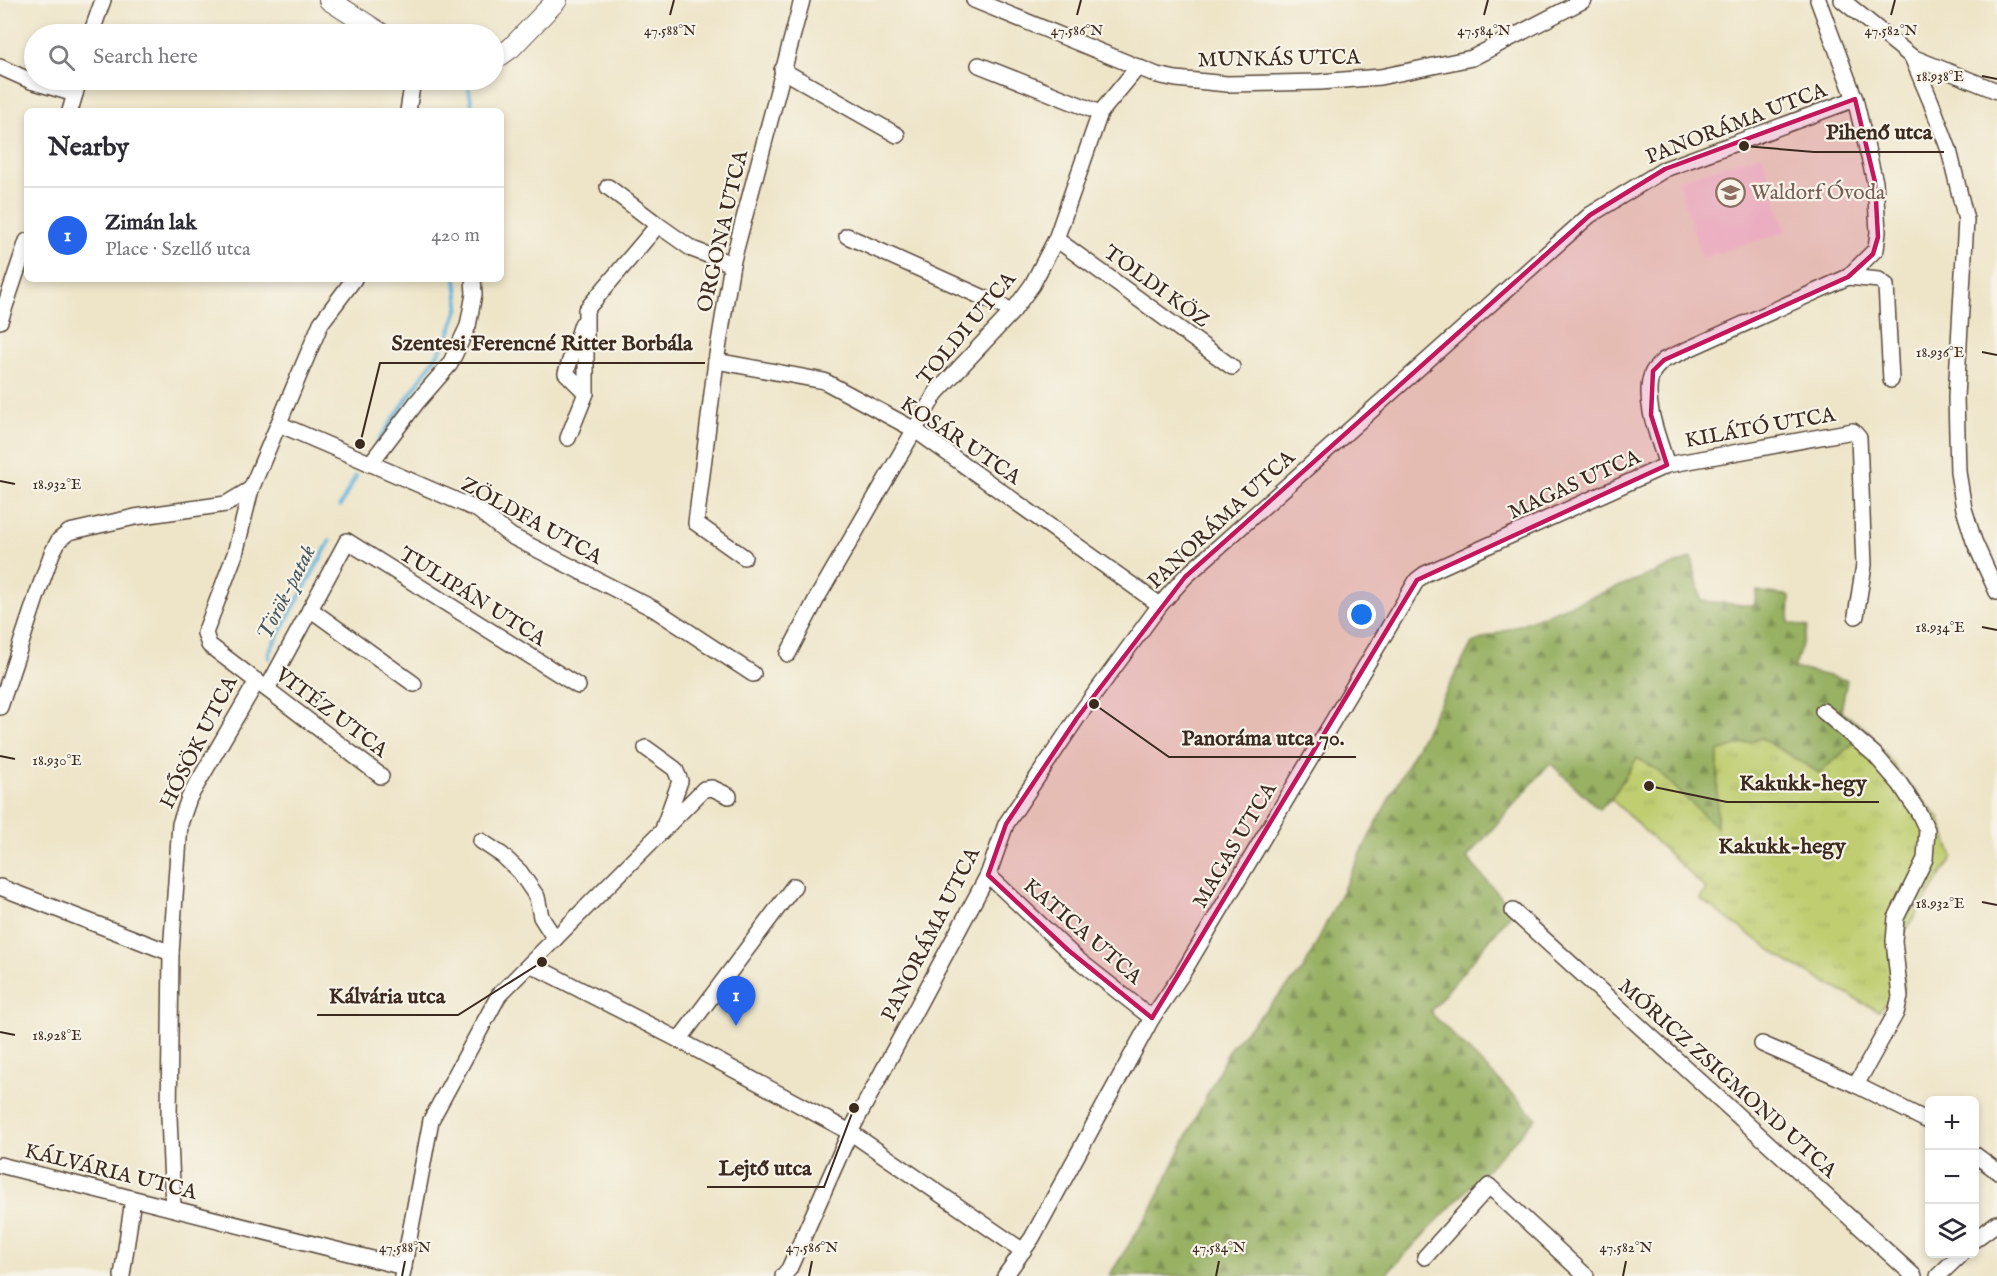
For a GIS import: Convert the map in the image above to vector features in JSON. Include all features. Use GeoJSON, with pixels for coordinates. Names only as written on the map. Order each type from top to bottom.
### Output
{"type":"FeatureCollection","features":[{"type":"Feature","properties":{"kind":"main road"},"geometry":{"type":"LineString","coordinates":[[329,0],[366,24]]}},
{"type":"Feature","properties":{"kind":"main road"},"geometry":{"type":"LineString","coordinates":[[504,53],[557,0]]}},
{"type":"Feature","properties":{"kind":"street"},"geometry":{"type":"LineString","coordinates":[[95,24],[103,0]]}},
{"type":"Feature","properties":{"kind":"street","name":"ORGONA UTCA"},"geometry":{"type":"LineString","coordinates":[[744,557],[696,523],[716,361],[732,264],[802,0]]}},
{"type":"Feature","properties":{"kind":"street","name":"MUNKÁS UTCA"},"geometry":{"type":"LineString","coordinates":[[974,0],[1138,67],[1176,79],[1227,84],[1380,78],[1472,58],[1584,0]]}},
{"type":"Feature","properties":{"kind":"street"},"geometry":{"type":"LineString","coordinates":[[1667,465],[1651,415],[1649,383],[1653,371],[1664,360],[1848,277],[1873,254],[1878,237],[1875,182],[1855,99],[1818,0]]}},
{"type":"Feature","properties":{"kind":"street"},"geometry":{"type":"LineString","coordinates":[[1842,0],[1912,57],[1997,91]]}},
{"type":"Feature","properties":{"kind":"street"},"geometry":{"type":"LineString","coordinates":[[1912,57],[1932,102],[1949,150],[1966,220],[1956,397],[1958,472],[1964,509],[1974,541],[1997,592]]}},
{"type":"Feature","properties":{"kind":"street"},"geometry":{"type":"LineString","coordinates":[[979,65],[1100,113]]}},
{"type":"Feature","properties":{"kind":"street"},"geometry":{"type":"LineString","coordinates":[[0,67],[24,78]]}},
{"type":"Feature","properties":{"kind":"street","name":"TOLDI UTCA"},"geometry":{"type":"LineString","coordinates":[[788,654],[817,598],[936,393],[1013,312],[1032,285],[1056,239],[1100,113],[1138,67]]}},
{"type":"Feature","properties":{"kind":"street"},"geometry":{"type":"LineString","coordinates":[[782,70],[897,135]]}},
{"type":"Feature","properties":{"kind":"street"},"geometry":{"type":"LineString","coordinates":[[71,108],[76,90]]}},
{"type":"Feature","properties":{"kind":"street"},"geometry":{"type":"LineString","coordinates":[[408,108],[411,90]]}},
{"type":"Feature","properties":{"kind":"street","name":"PANORÁMA UTCA"},"geometry":{"type":"LineString","coordinates":[[783,1276],[789,1269],[850,1132],[988,875],[1006,824],[1077,718],[1160,605],[1185,577],[1590,215],[1665,169],[1855,99]]}},
{"type":"Feature","properties":{"kind":"street"},"geometry":{"type":"LineString","coordinates":[[608,187],[692,249],[732,264]]}},
{"type":"Feature","properties":{"kind":"street"},"geometry":{"type":"LineString","coordinates":[[568,438],[586,393],[586,310],[658,225]]}},
{"type":"Feature","properties":{"kind":"street"},"geometry":{"type":"LineString","coordinates":[[847,236],[1013,312]]}},
{"type":"Feature","properties":{"kind":"street","name":"TOLDI KÖZ"},"geometry":{"type":"LineString","coordinates":[[1056,239],[1232,367]]}},
{"type":"Feature","properties":{"kind":"street"},"geometry":{"type":"LineString","coordinates":[[0,321],[24,250]]}},
{"type":"Feature","properties":{"kind":"street"},"geometry":{"type":"LineString","coordinates":[[1848,277],[1879,280],[1886,285],[1891,380]]}},
{"type":"Feature","properties":{"kind":"street","name":"HŐSÖK UTCA"},"geometry":{"type":"LineString","coordinates":[[173,1208],[169,1116],[171,954],[180,824],[189,798],[262,685],[209,645],[205,633],[235,555],[251,489],[321,323],[352,282]]}},
{"type":"Feature","properties":{"kind":"street"},"geometry":{"type":"LineString","coordinates":[[370,464],[417,402],[450,364],[468,326],[474,294],[473,282]]}},
{"type":"Feature","properties":{"kind":"street","name":"KOSÁR UTCA"},"geometry":{"type":"LineString","coordinates":[[716,361],[824,381],[915,430],[1160,605]]}},
{"type":"Feature","properties":{"kind":"street","name":"ZÖLDFA UTCA"},"geometry":{"type":"LineString","coordinates":[[279,424],[478,510],[511,536],[654,609],[753,674]]}},
{"type":"Feature","properties":{"kind":"street","name":"KILÁTÓ UTCA"},"geometry":{"type":"LineString","coordinates":[[1667,465],[1853,431],[1859,438],[1864,565],[1856,616]]}},
{"type":"Feature","properties":{"kind":"street","name":"MAGAS UTCA"},"geometry":{"type":"LineString","coordinates":[[1005,1276],[1037,1229],[1152,1018],[1182,974],[1417,580],[1425,574],[1667,465]]}},
{"type":"Feature","properties":{"kind":"street"},"geometry":{"type":"LineString","coordinates":[[0,707],[37,595],[59,540],[69,532],[135,517],[226,504],[251,489]]}},
{"type":"Feature","properties":{"kind":"street","name":"TULIPÁN UTCA"},"geometry":{"type":"LineString","coordinates":[[310,609],[347,541],[578,686]]}},
{"type":"Feature","properties":{"kind":"street"},"geometry":{"type":"LineString","coordinates":[[262,685],[310,609],[414,684]]}},
{"type":"Feature","properties":{"kind":"street","name":"VITÉZ UTCA"},"geometry":{"type":"LineString","coordinates":[[262,685],[381,776]]}},
{"type":"Feature","properties":{"kind":"street"},"geometry":{"type":"LineString","coordinates":[[1823,711],[1880,762],[1900,784],[1927,830],[1925,859],[1896,918],[1894,941],[1900,997],[1896,1013],[1856,1085]]}},
{"type":"Feature","properties":{"kind":"street","name":"KÁLVÁRIA UTCA"},"geometry":{"type":"LineString","coordinates":[[646,748],[675,769],[680,781],[662,832]]}},
{"type":"Feature","properties":{"kind":"street","name":"KÁLVÁRIA UTCA"},"geometry":{"type":"LineString","coordinates":[[0,1165],[173,1208],[403,1271],[431,1120],[499,995],[704,789],[712,788],[729,796]]}},
{"type":"Feature","properties":{"kind":"street"},"geometry":{"type":"LineString","coordinates":[[481,841],[502,855],[520,872],[537,897],[541,916],[555,939]]}},
{"type":"Feature","properties":{"kind":"street","name":"KATICA UTCA"},"geometry":{"type":"LineString","coordinates":[[988,875],[1077,958],[1152,1018]]}},
{"type":"Feature","properties":{"kind":"street"},"geometry":{"type":"LineString","coordinates":[[679,1040],[794,886]]}},
{"type":"Feature","properties":{"kind":"street"},"geometry":{"type":"LineString","coordinates":[[0,887],[171,954]]}},
{"type":"Feature","properties":{"kind":"street","name":"MÓRICZ ZSIGMOND UTCA"},"geometry":{"type":"LineString","coordinates":[[1513,911],[1914,1276]]}},
{"type":"Feature","properties":{"kind":"street"},"geometry":{"type":"LineString","coordinates":[[530,964],[679,1040],[850,1132],[1023,1251]]}},
{"type":"Feature","properties":{"kind":"street"},"geometry":{"type":"LineString","coordinates":[[1762,1044],[1856,1085],[1925,1120]]}},
{"type":"Feature","properties":{"kind":"street"},"geometry":{"type":"LineString","coordinates":[[1979,1158],[1997,1171]]}},
{"type":"Feature","properties":{"kind":"street"},"geometry":{"type":"LineString","coordinates":[[1425,1257],[1489,1186],[1586,1276]]}},
{"type":"Feature","properties":{"kind":"street"},"geometry":{"type":"LineString","coordinates":[[122,1276],[133,1199]]}},
{"type":"Feature","properties":{"kind":"street"},"geometry":{"type":"LineString","coordinates":[[1979,1236],[1997,1223]]}},
{"type":"Feature","properties":{"kind":"street"},"geometry":{"type":"LineString","coordinates":[[1938,1276],[1957,1258]]}},
{"type":"Feature","properties":{"kind":"highlighted area"},"geometry":{"type":"Polygon","coordinates":[[[1855,99],[1875,182],[1878,237],[1873,254],[1848,277],[1664,360],[1653,371],[1651,415],[1667,465],[1417,580],[1152,1018],[1068,950],[988,875],[1006,824],[1077,718],[1185,577],[1590,215],[1665,169],[1855,99]]]}},
{"type":"Feature","properties":{"kind":"shaded area"},"geometry":{"type":"Polygon","coordinates":[[[1762,154],[1786,232],[1702,258],[1678,180],[1762,154]]]}},
{"type":"Feature","properties":{"kind":"green space"},"geometry":{"type":"Polygon","coordinates":[[[1692,558],[1701,601],[1754,606],[1757,591],[1790,596],[1789,623],[1808,627],[1794,668],[1847,680],[1841,711],[1868,731],[1819,773],[1761,738],[1718,752],[1717,828],[1656,769],[1637,758],[1611,799],[1599,809],[1550,763],[1467,858],[1513,911],[1430,1012],[1536,1118],[1384,1276],[1109,1276],[1151,1210],[1230,1048],[1303,970],[1374,827],[1472,643],[1692,558]]]}},
{"type":"Feature","properties":{"kind":"green space"},"geometry":{"type":"Polygon","coordinates":[[[1868,731],[1901,775],[1939,818],[1953,857],[1899,941],[1904,989],[1878,1011],[1788,962],[1700,899],[1706,889],[1611,799],[1637,758],[1656,769],[1716,827],[1718,752],[1761,738],[1819,772],[1868,731]]]}},
{"type":"Feature","properties":{"kind":"waterway","name":"Török-patak"},"geometry":{"type":"LineString","coordinates":[[469,90],[472,108]]}},
{"type":"Feature","properties":{"kind":"waterway","name":"Török-patak"},"geometry":{"type":"LineString","coordinates":[[377,443],[447,340],[459,306],[456,282]]}},
{"type":"Feature","properties":{"kind":"waterway","name":"Török-patak"},"geometry":{"type":"LineString","coordinates":[[340,506],[356,476]]}},
{"type":"Feature","properties":{"kind":"waterway","name":"Török-patak"},"geometry":{"type":"LineString","coordinates":[[269,658],[269,652],[330,541]]}},
{"type":"Feature","properties":{"kind":"place","name":"Pihenő utca"},"geometry":{"type":"Point","coordinates":[1744,146]}},
{"type":"Feature","properties":{"kind":"place","name":"Waldorf Óvoda"},"geometry":{"type":"Point","coordinates":[1730,192]}},
{"type":"Feature","properties":{"kind":"place","name":"Szentesi Ferencné Ritter Borbála"},"geometry":{"type":"Point","coordinates":[360,444]}},
{"type":"Feature","properties":{"kind":"place","name":"Panoráma utca 70."},"geometry":{"type":"Point","coordinates":[1094,704]}},
{"type":"Feature","properties":{"kind":"place","name":"Kakukk-hegy"},"geometry":{"type":"Point","coordinates":[1649,786]}},
{"type":"Feature","properties":{"kind":"place","name":"Kálvária utca"},"geometry":{"type":"Point","coordinates":[542,962]}},
{"type":"Feature","properties":{"kind":"place","name":"Zimán lak"},"geometry":{"type":"Point","coordinates":[736,1026]}},
{"type":"Feature","properties":{"kind":"place","name":"Lejtő utca"},"geometry":{"type":"Point","coordinates":[854,1108]}},
{"type":"Feature","properties":{"kind":"district","name":"Kakukk-hegy"},"geometry":{"type":"Point","coordinates":[1782,845]}}]}
